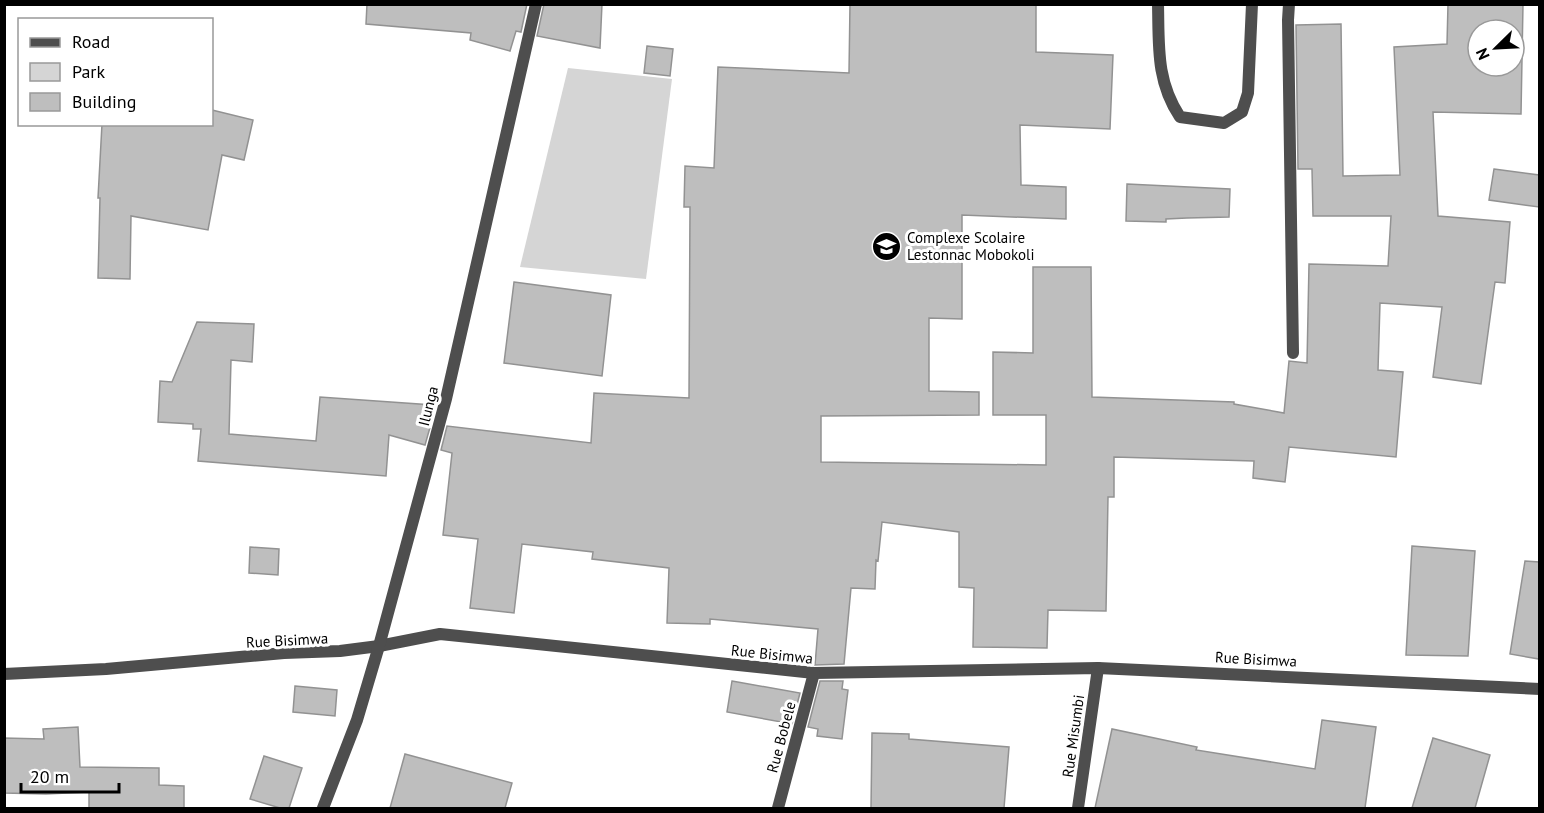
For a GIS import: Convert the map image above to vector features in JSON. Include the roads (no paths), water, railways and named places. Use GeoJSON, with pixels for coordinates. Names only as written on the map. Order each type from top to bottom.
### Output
{"type":"FeatureCollection","features":[{"type":"Feature","properties":{"kind":"street","name":"Ilunga"},"geometry":{"type":"LineString","coordinates":[[323,808],[357,720],[446,399],[536,4]]}},
{"type":"Feature","properties":{"kind":"street"},"geometry":{"type":"LineString","coordinates":[[1158,4],[1160,67],[1169,100],[1180,117],[1224,123],[1242,111],[1248,93],[1252,4]]}},
{"type":"Feature","properties":{"kind":"street"},"geometry":{"type":"LineString","coordinates":[[1289,4],[1293,353]]}},
{"type":"Feature","properties":{"kind":"street","name":"Rue Bisimwa"},"geometry":{"type":"LineString","coordinates":[[4,674],[106,669],[340,651],[440,634],[814,673],[1098,668],[1539,689]]}},
{"type":"Feature","properties":{"kind":"street","name":"Rue Misumbi"},"geometry":{"type":"LineString","coordinates":[[1078,808],[1098,668]]}},
{"type":"Feature","properties":{"kind":"street","name":"Rue Bobele"},"geometry":{"type":"LineString","coordinates":[[778,808],[814,673]]}},
{"type":"Feature","properties":{"kind":"place","name":"Complexe Scolaire Lestonnac Mobokoli"},"geometry":{"type":"Point","coordinates":[886,246]}}]}
